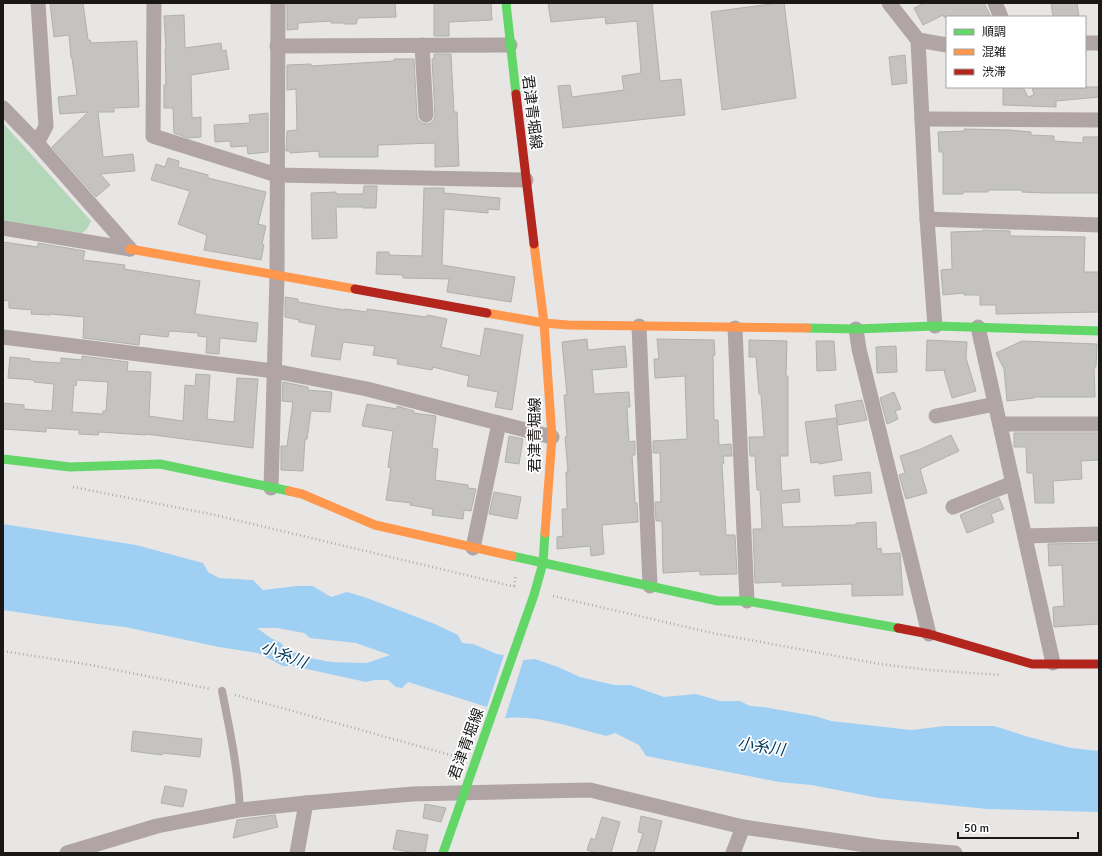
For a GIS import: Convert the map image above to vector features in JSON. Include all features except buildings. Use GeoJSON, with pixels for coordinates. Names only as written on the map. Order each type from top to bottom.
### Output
{"type":"FeatureCollection","features":[{"type":"Feature","properties":{"kind":"street"},"geometry":{"type":"LineString","coordinates":[[37,143],[46,126],[38,3]]}},
{"type":"Feature","properties":{"kind":"street"},"geometry":{"type":"LineString","coordinates":[[154,3],[153,136],[277,175],[526,180]]}},
{"type":"Feature","properties":{"kind":"street"},"geometry":{"type":"LineString","coordinates":[[271,488],[277,276],[276,46],[278,3]]}},
{"type":"Feature","properties":{"kind":"street","name":"君津青堀線"},"geometry":{"type":"LineString","coordinates":[[443,853],[534,595],[543,563],[552,437],[544,323],[506,3]]}},
{"type":"Feature","properties":{"kind":"street"},"geometry":{"type":"LineString","coordinates":[[889,3],[918,40],[927,219],[935,326]]}},
{"type":"Feature","properties":{"kind":"street"},"geometry":{"type":"LineString","coordinates":[[995,3],[1000,16]]}},
{"type":"Feature","properties":{"kind":"street"},"geometry":{"type":"LineString","coordinates":[[918,40],[946,46]]}},
{"type":"Feature","properties":{"kind":"street"},"geometry":{"type":"LineString","coordinates":[[1086,43],[1099,42]]}},
{"type":"Feature","properties":{"kind":"street"},"geometry":{"type":"LineString","coordinates":[[422,45],[426,115]]}},
{"type":"Feature","properties":{"kind":"street"},"geometry":{"type":"LineString","coordinates":[[276,46],[510,45]]}},
{"type":"Feature","properties":{"kind":"street"},"geometry":{"type":"LineString","coordinates":[[3,108],[37,143],[130,249]]}},
{"type":"Feature","properties":{"kind":"street"},"geometry":{"type":"LineString","coordinates":[[922,119],[1099,120]]}},
{"type":"Feature","properties":{"kind":"street"},"geometry":{"type":"LineString","coordinates":[[927,219],[1099,225]]}},
{"type":"Feature","properties":{"kind":"street"},"geometry":{"type":"LineString","coordinates":[[3,228],[568,326],[856,329],[935,326],[1099,331]]}},
{"type":"Feature","properties":{"kind":"street"},"geometry":{"type":"LineString","coordinates":[[639,326],[650,586]]}},
{"type":"Feature","properties":{"kind":"street"},"geometry":{"type":"LineString","coordinates":[[978,327],[1053,663]]}},
{"type":"Feature","properties":{"kind":"street"},"geometry":{"type":"LineString","coordinates":[[735,328],[747,601]]}},
{"type":"Feature","properties":{"kind":"street"},"geometry":{"type":"LineString","coordinates":[[856,329],[861,357],[928,634]]}},
{"type":"Feature","properties":{"kind":"street"},"geometry":{"type":"LineString","coordinates":[[3,337],[274,371],[367,390],[552,437]]}},
{"type":"Feature","properties":{"kind":"street"},"geometry":{"type":"LineString","coordinates":[[936,416],[995,404]]}},
{"type":"Feature","properties":{"kind":"street"},"geometry":{"type":"LineString","coordinates":[[473,548],[499,423]]}},
{"type":"Feature","properties":{"kind":"street"},"geometry":{"type":"LineString","coordinates":[[1000,424],[1099,424]]}},
{"type":"Feature","properties":{"kind":"street"},"geometry":{"type":"LineString","coordinates":[[3,459],[70,467],[160,464],[302,494],[375,525],[473,548],[718,601],[747,601],[928,634],[1032,664],[1099,664]]}},
{"type":"Feature","properties":{"kind":"street"},"geometry":{"type":"LineString","coordinates":[[953,508],[1013,483]]}},
{"type":"Feature","properties":{"kind":"street"},"geometry":{"type":"LineString","coordinates":[[1025,536],[1099,534]]}},
{"type":"Feature","properties":{"kind":"street"},"geometry":{"type":"LineString","coordinates":[[67,853],[157,826],[240,810],[306,802],[413,794],[590,790],[743,827],[880,847],[955,853]]}},
{"type":"Feature","properties":{"kind":"street"},"geometry":{"type":"LineString","coordinates":[[297,853],[306,802]]}},
{"type":"Feature","properties":{"kind":"street"},"geometry":{"type":"LineString","coordinates":[[732,853],[743,827]]}},
{"type":"Feature","properties":{"kind":"lane"},"geometry":{"type":"LineString","coordinates":[[222,691],[233,744],[239,784],[240,810]]}},
{"type":"Feature","properties":{"kind":"path"},"geometry":{"type":"LineString","coordinates":[[72,487],[215,514],[521,588]]}},
{"type":"Feature","properties":{"kind":"path"},"geometry":{"type":"LineString","coordinates":[[548,595],[712,633],[880,664],[929,670],[1005,676]]}},
{"type":"Feature","properties":{"kind":"path"},"geometry":{"type":"LineString","coordinates":[[3,652],[91,665],[222,691],[475,762]]}},
{"type":"Feature","properties":{"kind":"green space"},"geometry":{"type":"Polygon","coordinates":[[[3,123],[91,221],[87,229],[81,234],[3,221],[3,123]]]}},
{"type":"Feature","properties":{"kind":"water","name":"小糸川"},"geometry":{"type":"Polygon","coordinates":[[[3,524],[136,545],[203,563],[208,572],[219,578],[253,580],[263,590],[297,586],[313,586],[331,597],[347,592],[435,624],[458,635],[462,643],[473,644],[497,654],[504,655],[487,707],[408,682],[402,688],[396,687],[388,680],[374,680],[366,682],[293,666],[283,666],[258,653],[219,647],[125,627],[3,610],[3,524]],[[257,628],[281,643],[285,649],[310,658],[331,662],[367,663],[390,655],[356,643],[310,638],[304,633],[277,628],[257,628]]]}},
{"type":"Feature","properties":{"kind":"water","name":"小糸川"},"geometry":{"type":"Polygon","coordinates":[[[535,659],[580,677],[614,685],[630,685],[664,697],[696,694],[720,701],[740,701],[750,706],[815,716],[831,721],[911,730],[945,726],[994,726],[1071,748],[1099,751],[1099,812],[987,809],[879,798],[811,785],[779,782],[646,756],[639,745],[615,733],[606,736],[543,720],[531,718],[505,718],[523,660],[535,659]]]}},
{"type":"Feature","properties":{"kind":"pier"},"geometry":{"type":"Polygon","coordinates":[[[522,658],[524,658],[504,720],[503,718],[522,658]]]}},
{"type":"Feature","properties":{"kind":"traffic: fast"},"geometry":{"type":"LineString","coordinates":[[506,3],[516,94]]}},
{"type":"Feature","properties":{"kind":"traffic: fast"},"geometry":{"type":"LineString","coordinates":[[807,328],[856,329],[935,326],[1099,331]]}},
{"type":"Feature","properties":{"kind":"traffic: fast"},"geometry":{"type":"LineString","coordinates":[[3,459],[70,467],[160,464],[289,491]]}},
{"type":"Feature","properties":{"kind":"traffic: fast"},"geometry":{"type":"LineString","coordinates":[[443,853],[534,595],[543,563],[545,533]]}},
{"type":"Feature","properties":{"kind":"traffic: fast"},"geometry":{"type":"LineString","coordinates":[[512,556],[718,601],[747,601],[898,628]]}},
{"type":"Feature","properties":{"kind":"traffic: slow"},"geometry":{"type":"LineString","coordinates":[[534,244],[544,323],[552,437],[545,533]]}},
{"type":"Feature","properties":{"kind":"traffic: slow"},"geometry":{"type":"LineString","coordinates":[[130,249],[355,289]]}},
{"type":"Feature","properties":{"kind":"traffic: slow"},"geometry":{"type":"LineString","coordinates":[[487,313],[544,323],[568,325],[807,328]]}},
{"type":"Feature","properties":{"kind":"traffic: slow"},"geometry":{"type":"LineString","coordinates":[[289,491],[302,494],[375,525],[512,556]]}},
{"type":"Feature","properties":{"kind":"traffic: jam"},"geometry":{"type":"LineString","coordinates":[[516,94],[534,244]]}},
{"type":"Feature","properties":{"kind":"traffic: jam"},"geometry":{"type":"LineString","coordinates":[[355,289],[487,313]]}},
{"type":"Feature","properties":{"kind":"traffic: jam"},"geometry":{"type":"LineString","coordinates":[[898,628],[929,634],[1032,664],[1099,664]]}}]}
